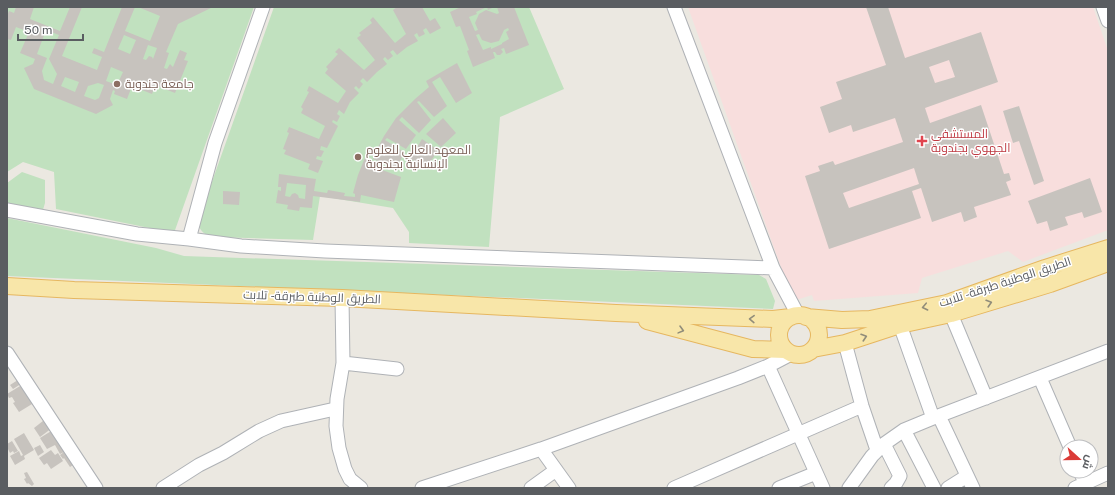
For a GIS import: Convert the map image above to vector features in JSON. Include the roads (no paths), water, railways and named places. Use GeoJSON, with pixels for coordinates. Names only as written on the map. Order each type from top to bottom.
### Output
{"type":"FeatureCollection","features":[{"type":"Feature","properties":{"kind":"main road","name":"الطريق الوطنية طبرقة - تلابت"},"geometry":{"type":"LineString","coordinates":[[7,286],[74,290],[342,298],[773,320],[799,316],[842,320],[870,319],[947,303],[1045,268],[1108,248]]}},
{"type":"Feature","properties":{"kind":"main road","name":"الطريق الوطنية طبرقة - تلابت"},"geometry":{"type":"LineString","coordinates":[[813,349],[845,343],[900,325],[951,314],[1050,284],[1108,263]]}},
{"type":"Feature","properties":{"kind":"main road","name":"الطريق الوطنية طبرقة - تلابت"},"geometry":{"type":"LineString","coordinates":[[616,313],[753,349],[788,352]]}},
{"type":"Feature","properties":{"kind":"main road"},"geometry":{"type":"LineString","coordinates":[[799,316],[812,320],[818,331],[817,344],[813,349],[803,355],[788,352],[781,344],[779,338],[781,326],[785,320],[799,316]]}},
{"type":"Feature","properties":{"kind":"street"},"geometry":{"type":"LineString","coordinates":[[189,239],[215,143],[262,7]]}},
{"type":"Feature","properties":{"kind":"street"},"geometry":{"type":"LineString","coordinates":[[674,7],[773,268],[799,316]]}},
{"type":"Feature","properties":{"kind":"street"},"geometry":{"type":"LineString","coordinates":[[1103,7],[1108,21]]}},
{"type":"Feature","properties":{"kind":"street"},"geometry":{"type":"LineString","coordinates":[[7,210],[137,234],[241,246],[325,251],[773,268]]}},
{"type":"Feature","properties":{"kind":"street"},"geometry":{"type":"LineString","coordinates":[[342,298],[343,363],[336,409],[336,426],[339,448],[345,469],[350,479],[361,488]]}},
{"type":"Feature","properties":{"kind":"street"},"geometry":{"type":"LineString","coordinates":[[951,314],[986,398]]}},
{"type":"Feature","properties":{"kind":"street"},"geometry":{"type":"LineString","coordinates":[[900,325],[936,417],[973,488]]}},
{"type":"Feature","properties":{"kind":"street"},"geometry":{"type":"LineString","coordinates":[[845,343],[862,406],[880,447],[900,476],[891,488]]}},
{"type":"Feature","properties":{"kind":"street"},"geometry":{"type":"LineString","coordinates":[[849,488],[880,447],[904,430],[1108,351]]}},
{"type":"Feature","properties":{"kind":"street"},"geometry":{"type":"LineString","coordinates":[[422,488],[441,485],[738,378],[768,366],[788,352]]}},
{"type":"Feature","properties":{"kind":"street"},"geometry":{"type":"LineString","coordinates":[[7,353],[96,488]]}},
{"type":"Feature","properties":{"kind":"street"},"geometry":{"type":"LineString","coordinates":[[343,363],[397,369]]}},
{"type":"Feature","properties":{"kind":"street"},"geometry":{"type":"LineString","coordinates":[[768,366],[823,488]]}},
{"type":"Feature","properties":{"kind":"street"},"geometry":{"type":"LineString","coordinates":[[1040,378],[1067,439]]}},
{"type":"Feature","properties":{"kind":"street"},"geometry":{"type":"LineString","coordinates":[[680,487],[862,406]]}},
{"type":"Feature","properties":{"kind":"street"},"geometry":{"type":"LineString","coordinates":[[163,488],[199,465],[223,453],[259,431],[281,421],[336,409]]}},
{"type":"Feature","properties":{"kind":"street"},"geometry":{"type":"LineString","coordinates":[[904,430],[934,488]]}},
{"type":"Feature","properties":{"kind":"street"},"geometry":{"type":"LineString","coordinates":[[541,449],[569,488]]}},
{"type":"Feature","properties":{"kind":"street"},"geometry":{"type":"LineString","coordinates":[[531,488],[556,470]]}},
{"type":"Feature","properties":{"kind":"street"},"geometry":{"type":"LineString","coordinates":[[779,488],[816,473]]}},
{"type":"Feature","properties":{"kind":"street"},"geometry":{"type":"LineString","coordinates":[[1080,486],[1108,473]]}},
{"type":"Feature","properties":{"kind":"street"},"geometry":{"type":"LineString","coordinates":[[948,488],[967,476]]}},
{"type":"Feature","properties":{"kind":"place","name":"جامعة جندوبة"},"geometry":{"type":"Point","coordinates":[117,84]}},
{"type":"Feature","properties":{"kind":"place","name":"المستشفى الجهوي بجندوبة"},"geometry":{"type":"Point","coordinates":[922,141]}},
{"type":"Feature","properties":{"kind":"place","name":"المعهد العالي للعلوم الإنسانية بجندوبة"},"geometry":{"type":"Point","coordinates":[358,157]}}]}
